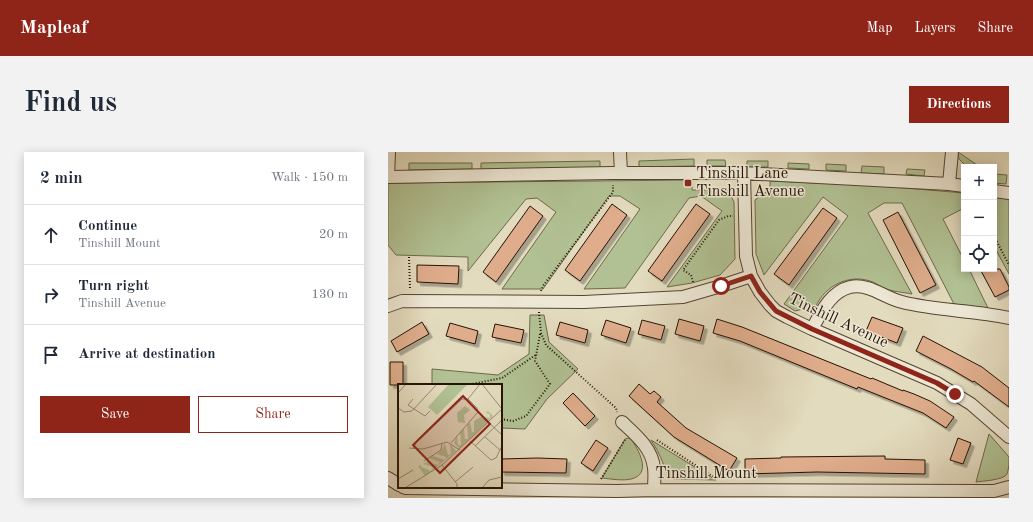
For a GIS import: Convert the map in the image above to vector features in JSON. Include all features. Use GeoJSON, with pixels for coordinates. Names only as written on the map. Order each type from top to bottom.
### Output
{"type":"FeatureCollection","features":[{"type":"Feature","properties":{"kind":"street"},"geometry":{"type":"LineString","coordinates":[[388,152],[388,177],[617,173],[744,173],[961,186]]}},
{"type":"Feature","properties":{"kind":"street"},"geometry":{"type":"LineString","coordinates":[[617,173],[620,152]]}},
{"type":"Feature","properties":{"kind":"street"},"geometry":{"type":"LineString","coordinates":[[949,184],[952,152]]}},
{"type":"Feature","properties":{"kind":"street","name":"Tinshill Avenue"},"geometry":{"type":"LineString","coordinates":[[744,173],[745,250],[751,276],[760,292],[776,311],[812,329],[937,383],[971,404],[1009,437]]}},
{"type":"Feature","properties":{"kind":"street"},"geometry":{"type":"LineString","coordinates":[[997,191],[1009,193]]}},
{"type":"Feature","properties":{"kind":"street"},"geometry":{"type":"LineString","coordinates":[[388,306],[402,301],[411,300],[584,302],[683,297],[751,276]]}},
{"type":"Feature","properties":{"kind":"street"},"geometry":{"type":"LineString","coordinates":[[812,329],[830,299],[849,287],[860,286],[869,288],[902,302],[1009,318]]}},
{"type":"Feature","properties":{"kind":"street"},"geometry":{"type":"LineString","coordinates":[[626,425],[643,442],[651,456],[654,467],[654,490]]}},
{"type":"Feature","properties":{"kind":"street"},"geometry":{"type":"LineString","coordinates":[[388,478],[398,484]]}},
{"type":"Feature","properties":{"kind":"street","name":"Tinshill Mount"},"geometry":{"type":"LineString","coordinates":[[406,488],[981,492],[994,491],[1009,487]]}},
{"type":"Feature","properties":{"kind":"path"},"geometry":{"type":"LineString","coordinates":[[595,490],[626,438],[626,425],[616,408],[546,345],[541,333],[537,301],[543,286],[613,192],[617,173]]}},
{"type":"Feature","properties":{"kind":"path"},"geometry":{"type":"LineString","coordinates":[[696,293],[691,276],[683,270],[719,220],[728,216],[745,216]]}},
{"type":"Feature","properties":{"kind":"path"},"geometry":{"type":"LineString","coordinates":[[997,242],[1009,265]]}},
{"type":"Feature","properties":{"kind":"path"},"geometry":{"type":"LineString","coordinates":[[408,257],[411,300]]}},
{"type":"Feature","properties":{"kind":"path"},"geometry":{"type":"LineString","coordinates":[[502,419],[513,421],[526,416],[550,384],[535,361],[541,333]]}},
{"type":"Feature","properties":{"kind":"path"},"geometry":{"type":"LineString","coordinates":[[472,384],[502,378],[537,354]]}},
{"type":"Feature","properties":{"kind":"path"},"geometry":{"type":"LineString","coordinates":[[643,442],[650,436],[721,481],[720,490]]}},
{"type":"Feature","properties":{"kind":"green space"},"geometry":{"type":"Polygon","coordinates":[[[958,152],[976,164],[964,164],[959,159],[958,152]]]}},
{"type":"Feature","properties":{"kind":"green space"},"geometry":{"type":"Polygon","coordinates":[[[694,159],[694,166],[639,167],[639,161],[694,159]]]}},
{"type":"Feature","properties":{"kind":"green space"},"geometry":{"type":"Polygon","coordinates":[[[707,160],[725,160],[726,166],[707,166],[707,160]]]}},
{"type":"Feature","properties":{"kind":"green space"},"geometry":{"type":"Polygon","coordinates":[[[600,161],[600,168],[481,170],[481,163],[600,161]]]}},
{"type":"Feature","properties":{"kind":"green space"},"geometry":{"type":"Polygon","coordinates":[[[747,161],[768,161],[768,167],[747,167],[747,161]]]}},
{"type":"Feature","properties":{"kind":"green space"},"geometry":{"type":"Polygon","coordinates":[[[409,163],[472,163],[472,169],[409,170],[409,163]]]}},
{"type":"Feature","properties":{"kind":"green space"},"geometry":{"type":"Polygon","coordinates":[[[788,163],[809,164],[809,169],[788,168],[788,163]]]}},
{"type":"Feature","properties":{"kind":"green space"},"geometry":{"type":"Polygon","coordinates":[[[826,164],[846,165],[846,171],[826,170],[826,164]]]}},
{"type":"Feature","properties":{"kind":"green space"},"geometry":{"type":"Polygon","coordinates":[[[862,166],[884,167],[884,174],[861,173],[862,166]]]}},
{"type":"Feature","properties":{"kind":"green space"},"geometry":{"type":"Polygon","coordinates":[[[907,169],[925,170],[924,176],[906,174],[907,169]]]}},
{"type":"Feature","properties":{"kind":"green space"},"geometry":{"type":"Polygon","coordinates":[[[997,174],[1007,175],[1006,184],[997,183],[997,174]]]}},
{"type":"Feature","properties":{"kind":"green space"},"geometry":{"type":"Polygon","coordinates":[[[692,180],[692,190],[728,190],[734,202],[735,259],[720,275],[692,283],[667,287],[722,211],[701,196],[689,198],[625,288],[584,289],[640,209],[620,196],[609,196],[543,289],[502,289],[556,212],[537,198],[526,199],[468,271],[468,257],[396,255],[388,245],[388,183],[692,180]]]}},
{"type":"Feature","properties":{"kind":"green space"},"geometry":{"type":"Polygon","coordinates":[[[770,181],[881,186],[961,193],[961,210],[943,219],[961,254],[961,272],[970,272],[988,308],[954,304],[902,203],[884,203],[868,213],[912,294],[887,289],[874,282],[854,279],[838,283],[831,287],[816,306],[795,311],[784,304],[848,216],[823,197],[764,275],[756,254],[755,200],[770,189],[770,181]]]}},
{"type":"Feature","properties":{"kind":"green space"},"geometry":{"type":"Polygon","coordinates":[[[997,197],[1009,199],[1009,274],[997,252],[997,197]]]}},
{"type":"Feature","properties":{"kind":"green space"},"geometry":{"type":"Polygon","coordinates":[[[530,315],[544,315],[549,342],[578,369],[547,399],[525,429],[502,428],[502,384],[432,384],[432,369],[498,375],[529,354],[530,315]]]}},
{"type":"Feature","properties":{"kind":"green space"},"geometry":{"type":"Polygon","coordinates":[[[989,434],[1009,457],[1008,472],[1002,478],[976,482],[989,434]]]}},
{"type":"Feature","properties":{"kind":"green space"},"geometry":{"type":"Polygon","coordinates":[[[625,439],[631,439],[640,455],[643,467],[641,472],[638,476],[628,480],[602,478],[625,439]]]}},
{"type":"Feature","properties":{"kind":"green space"},"geometry":{"type":"Polygon","coordinates":[[[651,440],[716,480],[674,479],[667,472],[651,440]]]}},
{"type":"Feature","properties":{"kind":"building"},"geometry":{"type":"Polygon","coordinates":[[[612,204],[627,215],[580,281],[565,270],[612,204]]]}},
{"type":"Feature","properties":{"kind":"building"},"geometry":{"type":"Polygon","coordinates":[[[696,204],[710,214],[662,281],[648,271],[696,204]]]}},
{"type":"Feature","properties":{"kind":"building"},"geometry":{"type":"Polygon","coordinates":[[[530,206],[543,216],[496,282],[483,272],[530,206]]]}},
{"type":"Feature","properties":{"kind":"building"},"geometry":{"type":"Polygon","coordinates":[[[823,208],[837,218],[789,285],[774,274],[823,208]]]}},
{"type":"Feature","properties":{"kind":"building"},"geometry":{"type":"Polygon","coordinates":[[[898,212],[936,285],[920,293],[883,220],[898,212]]]}},
{"type":"Feature","properties":{"kind":"building"},"geometry":{"type":"Polygon","coordinates":[[[417,265],[459,266],[458,284],[417,282],[417,265]]]}},
{"type":"Feature","properties":{"kind":"building"},"geometry":{"type":"Polygon","coordinates":[[[997,269],[1000,269],[1009,290],[995,297],[982,272],[997,272],[997,269]]]}},
{"type":"Feature","properties":{"kind":"building"},"geometry":{"type":"Polygon","coordinates":[[[872,317],[903,328],[897,343],[866,331],[872,317]]]}},
{"type":"Feature","properties":{"kind":"building"},"geometry":{"type":"Polygon","coordinates":[[[679,319],[704,326],[700,341],[675,334],[679,319]]]}},
{"type":"Feature","properties":{"kind":"building"},"geometry":{"type":"Polygon","coordinates":[[[717,319],[742,327],[871,379],[872,378],[914,394],[930,401],[954,417],[946,428],[923,413],[858,387],[857,389],[740,341],[713,333],[717,319]]]}},
{"type":"Feature","properties":{"kind":"building"},"geometry":{"type":"Polygon","coordinates":[[[606,320],[631,328],[626,343],[601,335],[606,320]]]}},
{"type":"Feature","properties":{"kind":"building"},"geometry":{"type":"Polygon","coordinates":[[[642,320],[665,326],[661,340],[638,334],[642,320]]]}},
{"type":"Feature","properties":{"kind":"building"},"geometry":{"type":"Polygon","coordinates":[[[422,322],[429,334],[397,352],[391,341],[422,322]]]}},
{"type":"Feature","properties":{"kind":"building"},"geometry":{"type":"Polygon","coordinates":[[[560,322],[588,330],[585,343],[556,335],[560,322]]]}},
{"type":"Feature","properties":{"kind":"building"},"geometry":{"type":"Polygon","coordinates":[[[450,323],[478,331],[475,344],[446,336],[450,323]]]}},
{"type":"Feature","properties":{"kind":"building"},"geometry":{"type":"Polygon","coordinates":[[[495,324],[524,330],[521,343],[492,337],[495,324]]]}},
{"type":"Feature","properties":{"kind":"building"},"geometry":{"type":"Polygon","coordinates":[[[923,336],[982,367],[1009,388],[1009,407],[974,381],[973,382],[916,351],[923,336]]]}},
{"type":"Feature","properties":{"kind":"building"},"geometry":{"type":"Polygon","coordinates":[[[390,362],[403,362],[403,384],[390,385],[390,362]]]}},
{"type":"Feature","properties":{"kind":"building"},"geometry":{"type":"Polygon","coordinates":[[[639,384],[650,394],[654,391],[661,397],[657,402],[686,428],[737,458],[729,471],[674,437],[629,396],[639,384]]]}},
{"type":"Feature","properties":{"kind":"building"},"geometry":{"type":"Polygon","coordinates":[[[573,393],[595,416],[585,426],[563,403],[573,393]]]}},
{"type":"Feature","properties":{"kind":"building"},"geometry":{"type":"Polygon","coordinates":[[[958,438],[971,443],[963,464],[950,460],[958,438]]]}},
{"type":"Feature","properties":{"kind":"building"},"geometry":{"type":"Polygon","coordinates":[[[596,440],[608,448],[593,471],[581,463],[596,440]]]}},
{"type":"Feature","properties":{"kind":"building"},"geometry":{"type":"Polygon","coordinates":[[[885,456],[885,459],[925,460],[925,474],[817,472],[745,474],[745,459],[781,457],[885,456]]]}},
{"type":"Feature","properties":{"kind":"building"},"geometry":{"type":"Polygon","coordinates":[[[502,459],[567,459],[566,473],[502,472],[502,459]]]}},
{"type":"Feature","properties":{"kind":"place","name":"Tinshill Lane Tinshill Avenue"},"geometry":{"type":"Point","coordinates":[688,183]}},
{"type":"Feature","properties":{"kind":"route"},"geometry":{"type":"LineString","coordinates":[[721,286],[751,276],[760,292],[776,311],[865,353],[937,383],[955,394]]}}]}
